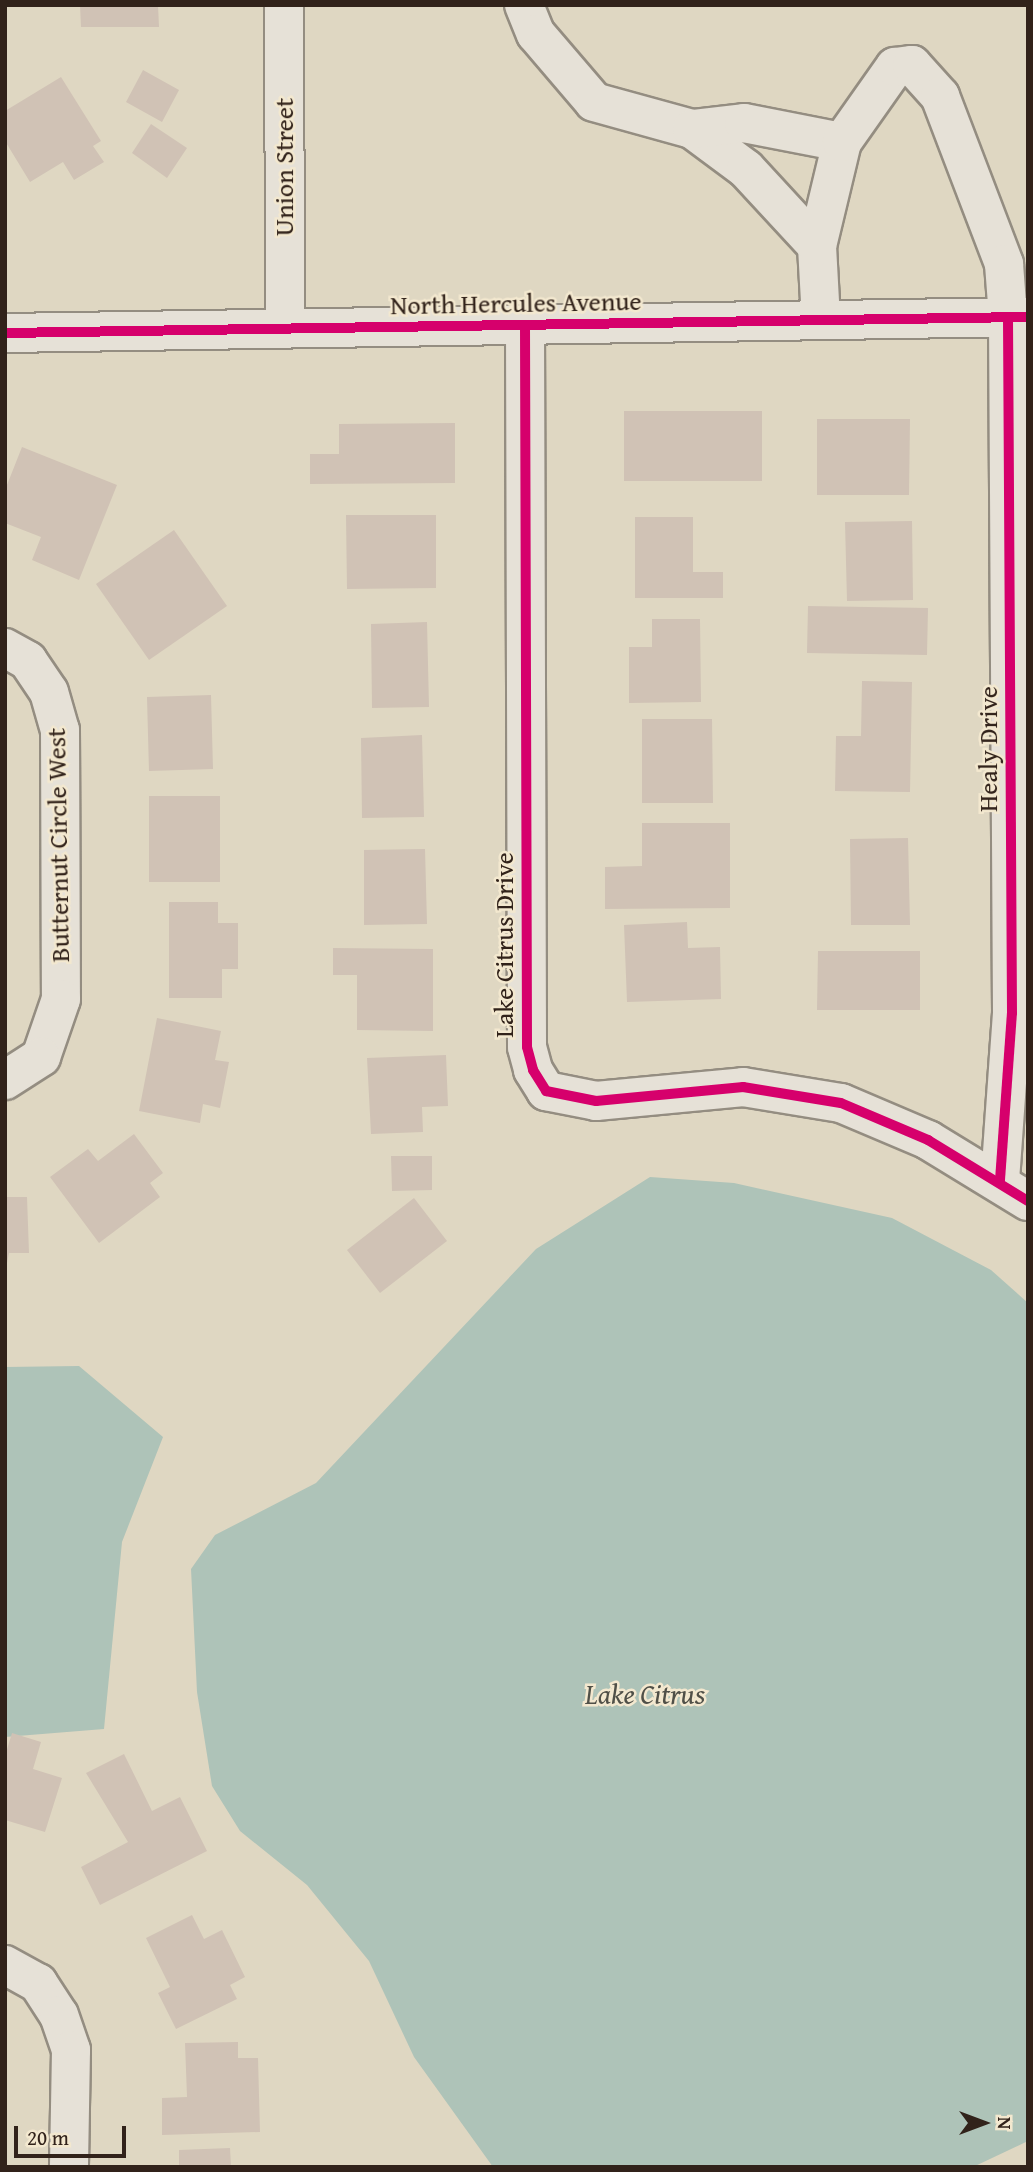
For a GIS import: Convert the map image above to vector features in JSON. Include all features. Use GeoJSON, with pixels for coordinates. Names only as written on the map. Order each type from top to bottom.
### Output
{"type":"FeatureCollection","features":[{"type":"Feature","properties":{"kind":"street","name":"Union Street"},"geometry":{"type":"LineString","coordinates":[[284,5],[285,329]]}},
{"type":"Feature","properties":{"kind":"street"},"geometry":{"type":"LineString","coordinates":[[524,5],[536,34],[594,102],[692,129],[746,169],[817,246]]}},
{"type":"Feature","properties":{"kind":"street","name":"Healy Drive"},"geometry":{"type":"LineString","coordinates":[[842,142],[895,67],[912,65],[928,75],[1004,264],[1018,317],[1019,788],[1010,1107],[1014,1190]]}},
{"type":"Feature","properties":{"kind":"street"},"geometry":{"type":"LineString","coordinates":[[692,129],[744,123],[842,142],[817,246],[821,320]]}},
{"type":"Feature","properties":{"kind":"street","name":"North Hercules Avenue"},"geometry":{"type":"LineString","coordinates":[[5,333],[1018,317]]}},
{"type":"Feature","properties":{"kind":"street","name":"Lake Citrus Drive"},"geometry":{"type":"LineString","coordinates":[[524,326],[527,1047],[533,1069],[546,1091],[596,1101],[743,1087],[841,1103],[890,1120],[1014,1190]]}},
{"type":"Feature","properties":{"kind":"street","name":"Butternut Circle West"},"geometry":{"type":"LineString","coordinates":[[5,648],[28,661],[49,692],[60,730],[61,999],[41,1057],[5,1080]]}},
{"type":"Feature","properties":{"kind":"street"},"geometry":{"type":"LineString","coordinates":[[5,1965],[38,1983],[60,2015],[71,2050],[69,2167]]}},
{"type":"Feature","properties":{"kind":"water","name":"Lake Citrus"},"geometry":{"type":"Polygon","coordinates":[[[650,1177],[734,1183],[892,1218],[991,1270],[1028,1303],[1028,2141],[973,2167],[493,2167],[414,2057],[369,1961],[307,1885],[240,1831],[212,1786],[197,1692],[191,1569],[215,1535],[316,1483],[536,1249],[650,1177]]]}},
{"type":"Feature","properties":{"kind":"water"},"geometry":{"type":"Polygon","coordinates":[[[79,1366],[163,1437],[122,1542],[104,1729],[5,1737],[5,1367],[79,1366]]]}},
{"type":"Feature","properties":{"kind":"building"},"geometry":{"type":"Polygon","coordinates":[[[80,5],[158,5],[159,27],[81,27],[80,5]]]}},
{"type":"Feature","properties":{"kind":"building"},"geometry":{"type":"Polygon","coordinates":[[[143,70],[179,90],[162,122],[126,102],[143,70]]]}},
{"type":"Feature","properties":{"kind":"building"},"geometry":{"type":"Polygon","coordinates":[[[61,77],[101,141],[93,146],[104,162],[74,180],[63,162],[30,182],[5,141],[5,111],[61,77]]]}},
{"type":"Feature","properties":{"kind":"building"},"geometry":{"type":"Polygon","coordinates":[[[151,124],[187,148],[167,178],[132,153],[151,124]]]}},
{"type":"Feature","properties":{"kind":"building"},"geometry":{"type":"Polygon","coordinates":[[[624,411],[762,411],[762,481],[624,481],[624,411]]]}},
{"type":"Feature","properties":{"kind":"building"},"geometry":{"type":"Polygon","coordinates":[[[817,419],[910,419],[909,495],[817,495],[817,419]]]}},
{"type":"Feature","properties":{"kind":"building"},"geometry":{"type":"Polygon","coordinates":[[[455,423],[455,483],[310,484],[310,454],[339,454],[339,424],[455,423]]]}},
{"type":"Feature","properties":{"kind":"building"},"geometry":{"type":"Polygon","coordinates":[[[22,447],[117,485],[79,580],[32,560],[41,537],[5,523],[5,490],[22,447]]]}},
{"type":"Feature","properties":{"kind":"building"},"geometry":{"type":"Polygon","coordinates":[[[346,515],[436,515],[436,588],[347,589],[346,515]]]}},
{"type":"Feature","properties":{"kind":"building"},"geometry":{"type":"Polygon","coordinates":[[[635,517],[693,517],[693,572],[723,572],[723,598],[635,598],[635,517]]]}},
{"type":"Feature","properties":{"kind":"building"},"geometry":{"type":"Polygon","coordinates":[[[912,521],[913,600],[847,601],[845,522],[912,521]]]}},
{"type":"Feature","properties":{"kind":"building"},"geometry":{"type":"Polygon","coordinates":[[[174,530],[227,606],[149,660],[96,584],[174,530]]]}},
{"type":"Feature","properties":{"kind":"building"},"geometry":{"type":"Polygon","coordinates":[[[808,606],[928,608],[927,655],[807,653],[808,606]]]}},
{"type":"Feature","properties":{"kind":"building"},"geometry":{"type":"Polygon","coordinates":[[[652,619],[700,619],[701,702],[629,703],[629,647],[652,647],[652,619]]]}},
{"type":"Feature","properties":{"kind":"building"},"geometry":{"type":"Polygon","coordinates":[[[427,622],[429,707],[372,708],[371,624],[427,622]]]}},
{"type":"Feature","properties":{"kind":"building"},"geometry":{"type":"Polygon","coordinates":[[[862,681],[912,682],[910,792],[835,791],[836,736],[861,736],[862,681]]]}},
{"type":"Feature","properties":{"kind":"building"},"geometry":{"type":"Polygon","coordinates":[[[211,695],[213,769],[149,771],[147,697],[211,695]]]}},
{"type":"Feature","properties":{"kind":"building"},"geometry":{"type":"Polygon","coordinates":[[[642,719],[712,719],[713,803],[642,803],[642,719]]]}},
{"type":"Feature","properties":{"kind":"building"},"geometry":{"type":"Polygon","coordinates":[[[422,735],[424,817],[362,818],[361,738],[422,735]]]}},
{"type":"Feature","properties":{"kind":"building"},"geometry":{"type":"Polygon","coordinates":[[[149,796],[220,796],[220,882],[149,882],[149,796]]]}},
{"type":"Feature","properties":{"kind":"building"},"geometry":{"type":"Polygon","coordinates":[[[642,823],[730,823],[730,908],[605,909],[605,867],[642,866],[642,823]]]}},
{"type":"Feature","properties":{"kind":"building"},"geometry":{"type":"Polygon","coordinates":[[[908,838],[910,925],[851,925],[850,839],[908,838]]]}},
{"type":"Feature","properties":{"kind":"building"},"geometry":{"type":"Polygon","coordinates":[[[425,849],[427,924],[364,925],[364,850],[425,849]]]}},
{"type":"Feature","properties":{"kind":"building"},"geometry":{"type":"Polygon","coordinates":[[[169,902],[218,902],[218,923],[238,923],[238,969],[222,969],[222,998],[169,998],[169,902]]]}},
{"type":"Feature","properties":{"kind":"building"},"geometry":{"type":"Polygon","coordinates":[[[687,922],[688,948],[720,947],[721,999],[627,1002],[624,925],[687,922]]]}},
{"type":"Feature","properties":{"kind":"building"},"geometry":{"type":"Polygon","coordinates":[[[333,948],[433,949],[433,1031],[357,1030],[357,975],[333,975],[333,948]]]}},
{"type":"Feature","properties":{"kind":"building"},"geometry":{"type":"Polygon","coordinates":[[[818,951],[920,951],[920,1010],[817,1010],[818,951]]]}},
{"type":"Feature","properties":{"kind":"building"},"geometry":{"type":"Polygon","coordinates":[[[157,1018],[221,1031],[215,1060],[229,1062],[220,1108],[203,1104],[200,1123],[139,1111],[157,1018]]]}},
{"type":"Feature","properties":{"kind":"building"},"geometry":{"type":"Polygon","coordinates":[[[446,1055],[448,1106],[422,1107],[423,1132],[371,1134],[367,1058],[446,1055]]]}},
{"type":"Feature","properties":{"kind":"building"},"geometry":{"type":"Polygon","coordinates":[[[134,1134],[163,1173],[150,1183],[160,1197],[99,1243],[50,1177],[88,1149],[98,1161],[134,1134]]]}},
{"type":"Feature","properties":{"kind":"building"},"geometry":{"type":"Polygon","coordinates":[[[391,1156],[432,1156],[432,1190],[392,1191],[391,1156]]]}},
{"type":"Feature","properties":{"kind":"building"},"geometry":{"type":"Polygon","coordinates":[[[5,1197],[27,1197],[29,1253],[9,1253],[5,1273],[5,1197]]]}},
{"type":"Feature","properties":{"kind":"building"},"geometry":{"type":"Polygon","coordinates":[[[414,1198],[447,1241],[380,1293],[347,1250],[414,1198]]]}},
{"type":"Feature","properties":{"kind":"building"},"geometry":{"type":"Polygon","coordinates":[[[12,1733],[41,1742],[33,1769],[62,1778],[45,1832],[5,1820],[5,1756],[12,1733]]]}},
{"type":"Feature","properties":{"kind":"building"},"geometry":{"type":"Polygon","coordinates":[[[124,1754],[152,1811],[180,1797],[207,1851],[100,1905],[81,1867],[128,1842],[86,1773],[124,1754]]]}},
{"type":"Feature","properties":{"kind":"building"},"geometry":{"type":"Polygon","coordinates":[[[192,1915],[204,1939],[222,1930],[245,1977],[230,1985],[237,1999],[176,2029],[158,1993],[170,1987],[146,1938],[192,1915]]]}},
{"type":"Feature","properties":{"kind":"building"},"geometry":{"type":"Polygon","coordinates":[[[238,2042],[238,2058],[258,2058],[260,2132],[162,2135],[162,2098],[187,2097],[185,2043],[238,2042]]]}},
{"type":"Feature","properties":{"kind":"building"},"geometry":{"type":"Polygon","coordinates":[[[230,2148],[231,2167],[179,2167],[179,2150],[230,2148]]]}},
{"type":"Feature","properties":{"kind":"cycle path"},"geometry":{"type":"LineString","coordinates":[[1000,1180],[1012,1013],[1008,317]]}},
{"type":"Feature","properties":{"kind":"cycle path"},"geometry":{"type":"LineString","coordinates":[[5,333],[1028,317]]}},
{"type":"Feature","properties":{"kind":"cycle path"},"geometry":{"type":"LineString","coordinates":[[525,326],[527,1047],[533,1070],[546,1091],[596,1101],[743,1087],[841,1103],[928,1140],[1028,1201]]}}]}
